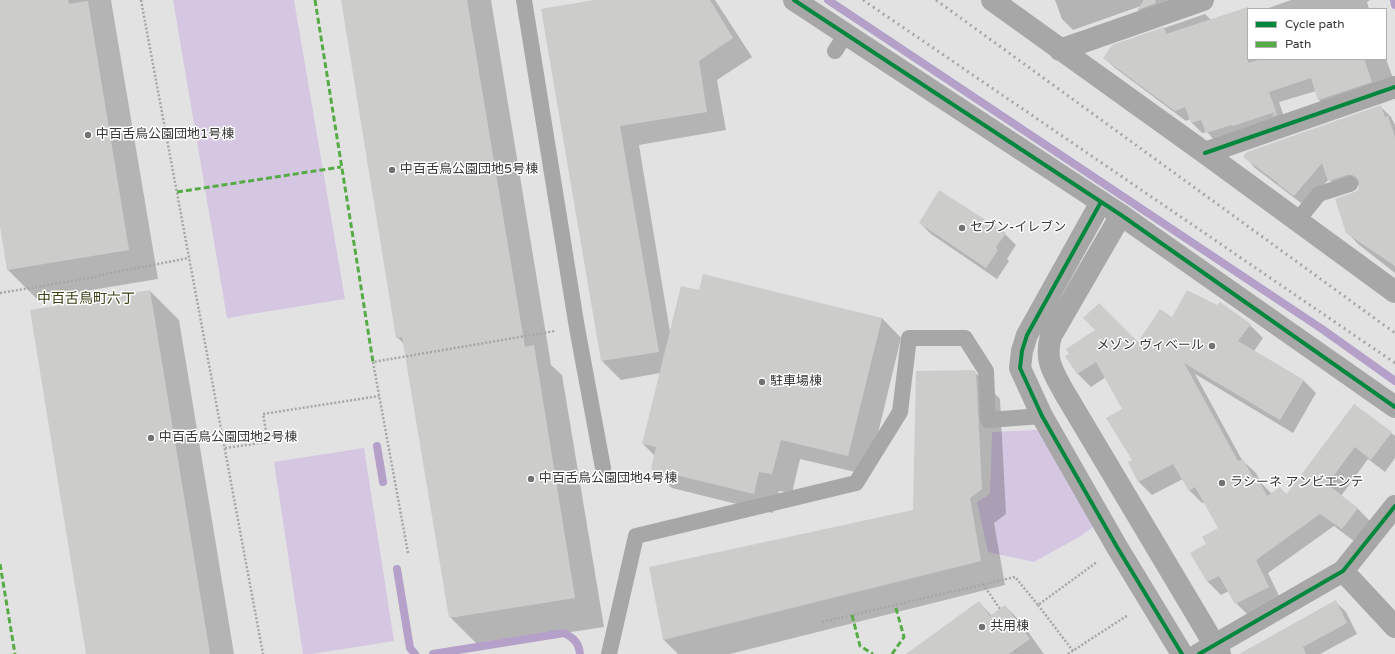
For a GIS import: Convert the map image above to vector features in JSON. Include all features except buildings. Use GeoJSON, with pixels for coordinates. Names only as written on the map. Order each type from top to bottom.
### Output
{"type":"FeatureCollection","features":[{"type":"Feature","properties":{"kind":"street"},"geometry":{"type":"LineString","coordinates":[[794,0],[840,42],[1121,215],[1395,407]]}},
{"type":"Feature","properties":{"kind":"street"},"geometry":{"type":"LineString","coordinates":[[992,0],[1395,292]]}},
{"type":"Feature","properties":{"kind":"street"},"geometry":{"type":"LineString","coordinates":[[1060,50],[1203,0]]}},
{"type":"Feature","properties":{"kind":"street"},"geometry":{"type":"LineString","coordinates":[[1205,153],[1395,87]]}},
{"type":"Feature","properties":{"kind":"street"},"geometry":{"type":"LineString","coordinates":[[1101,202],[1027,335],[1022,351],[1020,368],[1042,416],[1117,547],[1182,654]]}},
{"type":"Feature","properties":{"kind":"street"},"geometry":{"type":"LineString","coordinates":[[1121,215],[1052,336],[1048,347],[1049,359],[1054,374],[1211,651],[1343,571],[1395,506]]}},
{"type":"Feature","properties":{"kind":"street"},"geometry":{"type":"LineString","coordinates":[[1343,571],[1395,627]]}},
{"type":"Feature","properties":{"kind":"lane"},"geometry":{"type":"LineString","coordinates":[[524,0],[577,328],[602,468]]}},
{"type":"Feature","properties":{"kind":"lane"},"geometry":{"type":"LineString","coordinates":[[1297,221],[1319,194],[1350,184]]}},
{"type":"Feature","properties":{"kind":"lane"},"geometry":{"type":"LineString","coordinates":[[609,654],[636,536],[856,483],[900,412],[909,338],[965,338],[986,371],[988,420],[1042,416]]}},
{"type":"Feature","properties":{"kind":"path"},"geometry":{"type":"LineString","coordinates":[[141,0],[263,654]]}},
{"type":"Feature","properties":{"kind":"path"},"geometry":{"type":"LineString","coordinates":[[0,293],[96,277],[189,258]]}},
{"type":"Feature","properties":{"kind":"path"},"geometry":{"type":"LineString","coordinates":[[408,554],[373,362],[577,328]]}},
{"type":"Feature","properties":{"kind":"path"},"geometry":{"type":"LineString","coordinates":[[225,448],[268,442],[263,414],[379,396]]}},
{"type":"Feature","properties":{"kind":"path"},"geometry":{"type":"LineString","coordinates":[[1038,605],[1117,547]]}},
{"type":"Feature","properties":{"kind":"path"},"geometry":{"type":"LineString","coordinates":[[822,622],[1015,577],[1072,651]]}},
{"type":"Feature","properties":{"kind":"path"},"geometry":{"type":"LineString","coordinates":[[983,584],[1000,608]]}},
{"type":"Feature","properties":{"kind":"path"},"geometry":{"type":"LineString","coordinates":[[1068,654],[1150,600]]}},
{"type":"Feature","properties":{"kind":"path"},"geometry":{"type":"LineString","coordinates":[[1015,650],[1018,654]]}},
{"type":"Feature","properties":{"kind":"shaded area"},"geometry":{"type":"Polygon","coordinates":[[[173,0],[294,0],[345,299],[227,318],[173,0]]]}},
{"type":"Feature","properties":{"kind":"shaded area"},"geometry":{"type":"Polygon","coordinates":[[[1037,430],[1096,525],[1079,537],[1034,562],[988,552],[977,502],[990,494],[992,432],[1037,430]]]}},
{"type":"Feature","properties":{"kind":"shaded area"},"geometry":{"type":"Polygon","coordinates":[[[364,448],[394,641],[312,654],[303,654],[274,462],[364,448]]]}},
{"type":"Feature","properties":{"kind":"waterway"},"geometry":{"type":"LineString","coordinates":[[828,0],[1322,329],[1395,381]]}},
{"type":"Feature","properties":{"kind":"waterway"},"geometry":{"type":"LineString","coordinates":[[1394,0],[1395,5]]}},
{"type":"Feature","properties":{"kind":"waterway"},"geometry":{"type":"LineString","coordinates":[[377,446],[383,482]]}},
{"type":"Feature","properties":{"kind":"waterway"},"geometry":{"type":"LineString","coordinates":[[397,569],[410,648],[415,654]]}},
{"type":"Feature","properties":{"kind":"waterway"},"geometry":{"type":"LineString","coordinates":[[433,654],[564,633],[575,641],[580,654]]}},
{"type":"Feature","properties":{"kind":"railway"},"geometry":{"type":"LineString","coordinates":[[863,0],[1395,363]]}},
{"type":"Feature","properties":{"kind":"railway"},"geometry":{"type":"LineString","coordinates":[[936,0],[1395,333]]}},
{"type":"Feature","properties":{"kind":"marked path"},"geometry":{"type":"LineString","coordinates":[[315,0],[373,362]]}},
{"type":"Feature","properties":{"kind":"marked path"},"geometry":{"type":"LineString","coordinates":[[177,192],[341,167]]}},
{"type":"Feature","properties":{"kind":"marked path"},"geometry":{"type":"LineString","coordinates":[[0,564],[15,654]]}},
{"type":"Feature","properties":{"kind":"marked path"},"geometry":{"type":"LineString","coordinates":[[892,654],[904,637],[895,605]]}},
{"type":"Feature","properties":{"kind":"marked path"},"geometry":{"type":"LineString","coordinates":[[852,615],[860,646],[873,654]]}},
{"type":"Feature","properties":{"kind":"cycle path"},"geometry":{"type":"LineString","coordinates":[[794,0],[1121,215],[1395,407]]}},
{"type":"Feature","properties":{"kind":"cycle path"},"geometry":{"type":"LineString","coordinates":[[1205,153],[1395,87]]}},
{"type":"Feature","properties":{"kind":"cycle path"},"geometry":{"type":"LineString","coordinates":[[1101,202],[1027,335],[1022,351],[1020,368],[1042,416],[1117,547],[1182,654]]}},
{"type":"Feature","properties":{"kind":"cycle path"},"geometry":{"type":"LineString","coordinates":[[1199,654],[1343,571],[1395,506]]}},
{"type":"Feature","properties":{"kind":"place","name":"中百舌鳥公園団地1号棟"},"geometry":{"type":"Point","coordinates":[88,135]}},
{"type":"Feature","properties":{"kind":"place","name":"中百舌鳥公園団地5号棟"},"geometry":{"type":"Point","coordinates":[392,170]}},
{"type":"Feature","properties":{"kind":"place","name":"セブン-イレブン"},"geometry":{"type":"Point","coordinates":[962,228]}},
{"type":"Feature","properties":{"kind":"place","name":"メゾン ヴィベール"},"geometry":{"type":"Point","coordinates":[1212,346]}},
{"type":"Feature","properties":{"kind":"place","name":"駐車場棟"},"geometry":{"type":"Point","coordinates":[762,382]}},
{"type":"Feature","properties":{"kind":"place","name":"中百舌鳥公園団地2号棟"},"geometry":{"type":"Point","coordinates":[151,438]}},
{"type":"Feature","properties":{"kind":"place","name":"中百舌鳥公園団地4号棟"},"geometry":{"type":"Point","coordinates":[531,479]}},
{"type":"Feature","properties":{"kind":"place","name":"ラシーネ アンビエンテ"},"geometry":{"type":"Point","coordinates":[1222,483]}},
{"type":"Feature","properties":{"kind":"place","name":"共用棟"},"geometry":{"type":"Point","coordinates":[982,627]}},
{"type":"Feature","properties":{"kind":"district","name":"中百舌鳥町六丁"},"geometry":{"type":"Point","coordinates":[86,299]}}]}
